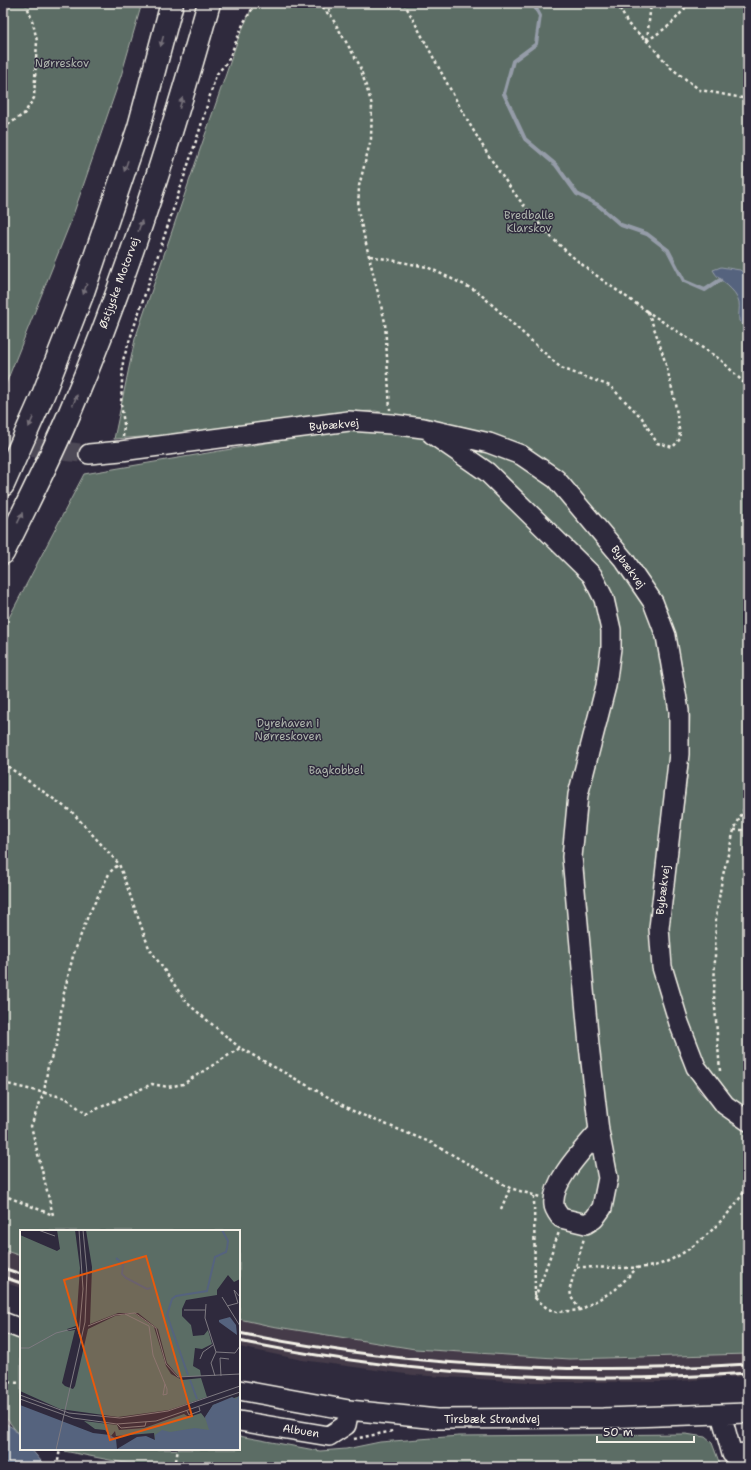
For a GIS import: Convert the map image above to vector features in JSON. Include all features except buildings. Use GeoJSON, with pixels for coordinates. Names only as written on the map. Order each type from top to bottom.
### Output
{"type":"FeatureCollection","features":[{"type":"Feature","properties":{"kind":"highway"},"geometry":{"type":"LineString","coordinates":[[3,485],[43,395],[82,295],[139,127],[172,3]]}},
{"type":"Feature","properties":{"kind":"highway","name":"Østjyske Motorvej"},"geometry":{"type":"LineString","coordinates":[[3,553],[70,412],[113,303],[171,136],[209,3]]}},
{"type":"Feature","properties":{"kind":"street","name":"Bybækvej"},"geometry":{"type":"LineString","coordinates":[[89,454],[349,421],[423,428],[489,443],[521,455],[556,479],[625,560],[653,602],[666,636],[679,711],[679,754],[659,928],[662,967],[679,1023],[696,1067],[725,1105],[748,1121]]}},
{"type":"Feature","properties":{"kind":"street"},"geometry":{"type":"LineString","coordinates":[[423,428],[487,472],[592,574],[604,599],[611,630],[611,648],[606,686],[578,795],[572,856],[599,1131],[608,1178],[606,1197],[602,1208],[594,1218],[586,1224],[563,1219],[554,1206],[556,1188],[564,1174],[599,1131]]}},
{"type":"Feature","properties":{"kind":"street"},"geometry":{"type":"LineString","coordinates":[[487,472],[489,443]]}},
{"type":"Feature","properties":{"kind":"street"},"geometry":{"type":"LineString","coordinates":[[3,1322],[20,1329]]}},
{"type":"Feature","properties":{"kind":"street","name":"Tirsbæk Strandvej"},"geometry":{"type":"LineString","coordinates":[[240,1390],[349,1410],[437,1419],[604,1418],[748,1413]]}},
{"type":"Feature","properties":{"kind":"street","name":"Albuen"},"geometry":{"type":"LineString","coordinates":[[240,1421],[329,1436],[346,1425],[349,1410]]}},
{"type":"Feature","properties":{"kind":"street"},"geometry":{"type":"LineString","coordinates":[[721,1414],[732,1454],[748,1453]]}},
{"type":"Feature","properties":{"kind":"path"},"geometry":{"type":"LineString","coordinates":[[3,128],[24,114],[34,98],[37,41],[26,3]]}},
{"type":"Feature","properties":{"kind":"path"},"geometry":{"type":"LineString","coordinates":[[121,451],[124,424],[121,404],[123,360],[127,343],[154,269],[216,75],[228,62],[235,43],[256,3]]}},
{"type":"Feature","properties":{"kind":"path"},"geometry":{"type":"LineString","coordinates":[[318,3],[332,18]]}},
{"type":"Feature","properties":{"kind":"path"},"geometry":{"type":"LineString","coordinates":[[327,3],[332,18],[359,64],[372,106],[371,139],[359,186],[358,211],[385,322],[391,424]]}},
{"type":"Feature","properties":{"kind":"path"},"geometry":{"type":"LineString","coordinates":[[404,3],[434,57],[461,112],[499,173],[542,228],[581,264],[648,312],[721,360],[748,387]]}},
{"type":"Feature","properties":{"kind":"path"},"geometry":{"type":"LineString","coordinates":[[617,3],[628,24],[647,41],[671,68],[700,90],[748,99]]}},
{"type":"Feature","properties":{"kind":"path"},"geometry":{"type":"LineString","coordinates":[[647,41],[651,3]]}},
{"type":"Feature","properties":{"kind":"path"},"geometry":{"type":"LineString","coordinates":[[647,41],[670,25],[690,3]]}},
{"type":"Feature","properties":{"kind":"path"},"geometry":{"type":"LineString","coordinates":[[370,256],[427,267],[477,291],[562,368],[610,386],[642,418],[657,443],[673,447],[680,439],[678,414],[663,351],[648,312]]}},
{"type":"Feature","properties":{"kind":"path"},"geometry":{"type":"LineString","coordinates":[[3,763],[72,812],[119,864],[149,948],[187,1003],[240,1048],[355,1112],[432,1143],[510,1188],[534,1196],[554,1197]]}},
{"type":"Feature","properties":{"kind":"path"},"geometry":{"type":"LineString","coordinates":[[720,1074],[714,995],[716,917],[722,879],[734,830],[748,801]]}},
{"type":"Feature","properties":{"kind":"path"},"geometry":{"type":"LineString","coordinates":[[734,830],[748,830]]}},
{"type":"Feature","properties":{"kind":"path"},"geometry":{"type":"LineString","coordinates":[[3,1195],[53,1215],[31,1126],[44,1092],[48,1066],[57,1043],[63,997],[73,956],[88,916],[110,872],[119,864]]}},
{"type":"Feature","properties":{"kind":"path"},"geometry":{"type":"LineString","coordinates":[[3,1083],[66,1098],[86,1114],[152,1084],[168,1087],[183,1084],[240,1048]]}},
{"type":"Feature","properties":{"kind":"path"},"geometry":{"type":"LineString","coordinates":[[501,1209],[510,1188]]}},
{"type":"Feature","properties":{"kind":"path"},"geometry":{"type":"LineString","coordinates":[[577,1267],[648,1267],[675,1259],[704,1237],[740,1199],[745,1190]]}},
{"type":"Feature","properties":{"kind":"path"},"geometry":{"type":"LineString","coordinates":[[534,1196],[535,1298],[548,1309],[558,1312],[580,1310],[616,1290],[638,1267]]}},
{"type":"Feature","properties":{"kind":"path"},"geometry":{"type":"LineString","coordinates":[[535,1298],[563,1219]]}},
{"type":"Feature","properties":{"kind":"path"},"geometry":{"type":"LineString","coordinates":[[580,1310],[572,1297],[570,1288],[577,1267],[586,1224]]}},
{"type":"Feature","properties":{"kind":"path"},"geometry":{"type":"LineString","coordinates":[[3,1382],[20,1383]]}},
{"type":"Feature","properties":{"kind":"path"},"geometry":{"type":"LineString","coordinates":[[57,1467],[60,1450]]}},
{"type":"Feature","properties":{"kind":"path"},"geometry":{"type":"LineString","coordinates":[[175,1467],[178,1450]]}},
{"type":"Feature","properties":{"kind":"shaded area"},"geometry":{"type":"Polygon","coordinates":[[[3,1250],[20,1256],[20,1288],[3,1282],[3,1250]]]}},
{"type":"Feature","properties":{"kind":"shaded area"},"geometry":{"type":"Polygon","coordinates":[[[240,1319],[272,1326],[415,1349],[570,1359],[748,1354],[748,1376],[667,1382],[527,1382],[413,1375],[302,1360],[240,1347],[240,1319]]]}},
{"type":"Feature","properties":{"kind":"green space","name":"Nørreskov"},"geometry":{"type":"Polygon","coordinates":[[[3,3],[142,3],[121,76],[71,221],[3,391],[3,3]]]}},
{"type":"Feature","properties":{"kind":"green space","name":"Bredballe Klarskov"},"geometry":{"type":"Polygon","coordinates":[[[254,3],[748,3],[748,1109],[736,1103],[701,1062],[688,1028],[669,959],[666,937],[688,770],[690,716],[677,647],[668,621],[515,444],[376,411],[348,412],[196,433],[114,439],[135,339],[238,39],[254,3]]]}},
{"type":"Feature","properties":{"kind":"green space","name":"Bagkobbel"},"geometry":{"type":"Polygon","coordinates":[[[343,430],[399,432],[511,457],[535,471],[631,582],[653,617],[663,656],[674,729],[651,948],[656,983],[681,1058],[699,1091],[732,1124],[748,1131],[748,1354],[570,1359],[415,1349],[271,1326],[240,1319],[240,1230],[20,1230],[20,1256],[3,1250],[3,629],[84,474],[343,430]]]}},
{"type":"Feature","properties":{"kind":"green space"},"geometry":{"type":"Polygon","coordinates":[[[3,1331],[20,1337],[20,1436],[3,1414],[3,1331]]]}},
{"type":"Feature","properties":{"kind":"green space"},"geometry":{"type":"Polygon","coordinates":[[[686,1434],[705,1437],[712,1443],[721,1467],[145,1467],[59,1450],[240,1450],[240,1436],[320,1451],[346,1449],[380,1442],[459,1436],[686,1434]]]}},
{"type":"Feature","properties":{"kind":"water"},"geometry":{"type":"Polygon","coordinates":[[[721,267],[740,270],[748,276],[748,331],[739,321],[739,302],[735,293],[713,270],[721,267]]]}},
{"type":"Feature","properties":{"kind":"water"},"geometry":{"type":"Polygon","coordinates":[[[3,1422],[13,1428],[20,1437],[20,1450],[32,1450],[46,1467],[3,1467],[3,1422]]]}},
{"type":"Feature","properties":{"kind":"waterway"},"geometry":{"type":"LineString","coordinates":[[533,3],[540,16],[536,44],[513,61],[504,94],[525,139],[556,165],[577,194],[598,205],[621,225],[647,234],[668,250],[684,281],[705,290],[720,280]]}},
{"type":"Feature","properties":{"kind":"tunnel"},"geometry":{"type":"LineString","coordinates":[[3,444],[89,454]]}},
{"type":"Feature","properties":{"kind":"railway"},"geometry":{"type":"LineString","coordinates":[[3,1268],[20,1274]]}},
{"type":"Feature","properties":{"kind":"railway"},"geometry":{"type":"LineString","coordinates":[[3,1277],[20,1283]]}},
{"type":"Feature","properties":{"kind":"railway"},"geometry":{"type":"LineString","coordinates":[[240,1333],[302,1345],[365,1354],[429,1361],[492,1365],[620,1369],[748,1364]]}},
{"type":"Feature","properties":{"kind":"railway"},"geometry":{"type":"LineString","coordinates":[[240,1341],[302,1353],[365,1362],[492,1374],[620,1378],[748,1373]]}},
{"type":"Feature","properties":{"kind":"park label","name":"Dyrehaven i Nørreskoven"},"geometry":{"type":"Point","coordinates":[288,729]}}]}
